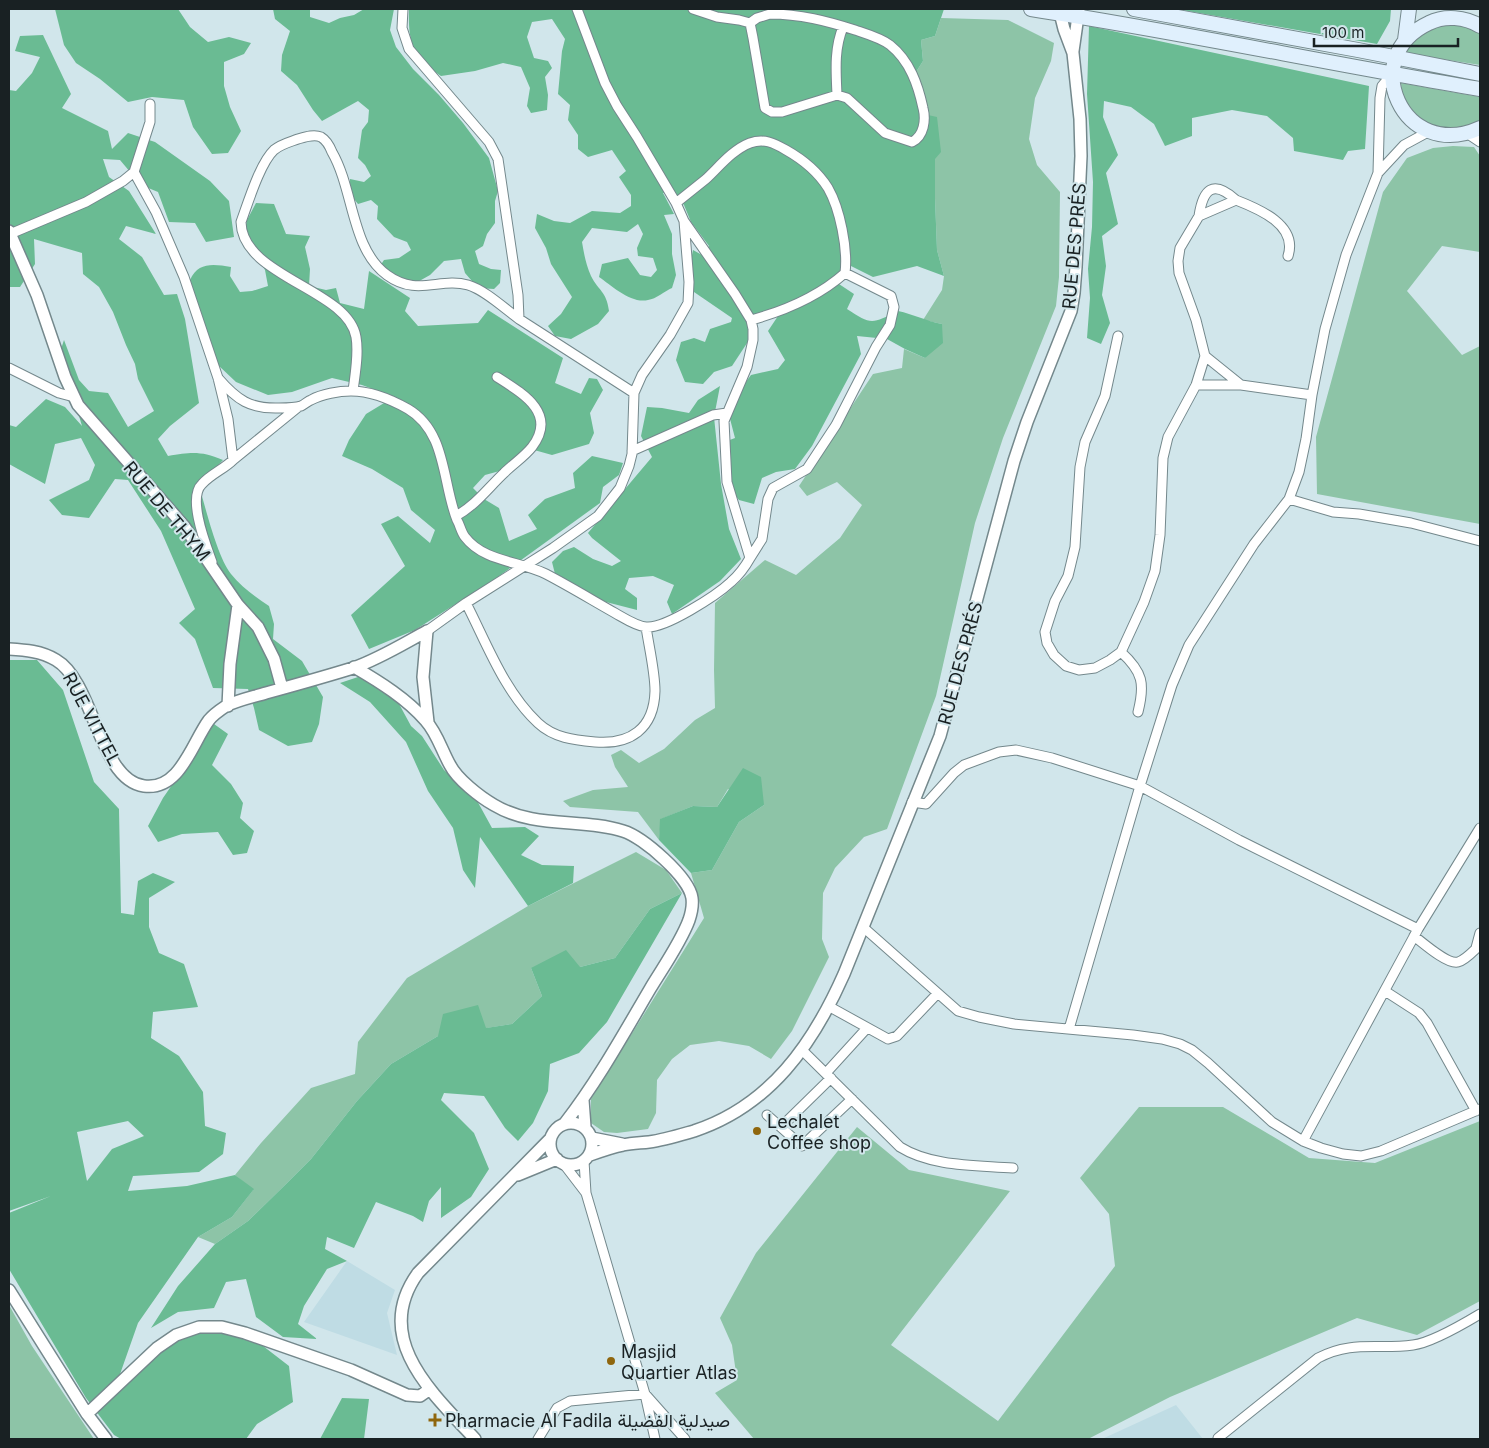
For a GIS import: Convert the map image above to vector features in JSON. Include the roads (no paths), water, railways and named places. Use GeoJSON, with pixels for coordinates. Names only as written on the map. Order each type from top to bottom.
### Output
{"type":"FeatureCollection","features":[{"type":"Feature","properties":{"kind":"main road"},"geometry":{"type":"LineString","coordinates":[[1031,9],[1078,12],[1480,90]]}},
{"type":"Feature","properties":{"kind":"main road"},"geometry":{"type":"LineString","coordinates":[[1134,9],[1480,74]]}},
{"type":"Feature","properties":{"kind":"main road"},"geometry":{"type":"LineString","coordinates":[[1405,40],[1409,9]]}},
{"type":"Feature","properties":{"kind":"main road"},"geometry":{"type":"LineString","coordinates":[[1474,131],[1455,136],[1428,132],[1410,119],[1397,101],[1392,74],[1395,58],[1405,40],[1418,28],[1448,13],[1478,22]]}},
{"type":"Feature","properties":{"kind":"street"},"geometry":{"type":"LineString","coordinates":[[403,9],[402,28],[408,49],[489,142],[498,159],[518,294],[519,319]]}},
{"type":"Feature","properties":{"kind":"street"},"geometry":{"type":"LineString","coordinates":[[577,9],[605,83],[617,106],[676,203],[684,221],[751,320],[753,340],[746,367],[724,421],[727,482],[750,558]]}},
{"type":"Feature","properties":{"kind":"street"},"geometry":{"type":"LineString","coordinates":[[693,9],[717,17],[750,23],[763,16],[783,14],[823,20],[889,44],[899,54],[916,82],[924,118],[919,138],[912,142],[885,133],[847,98],[837,95],[782,112],[772,112],[765,108],[750,23]]}},
{"type":"Feature","properties":{"kind":"street","name":"RUE DES PRÉS"},"geometry":{"type":"LineString","coordinates":[[587,1158],[623,1145],[651,1142],[694,1131],[732,1115],[747,1106],[771,1085],[802,1050],[830,1007],[940,736],[1017,454],[1027,422],[1071,311],[1076,267],[1081,156],[1080,119],[1073,52],[1059,11]]}},
{"type":"Feature","properties":{"kind":"street","name":"RUE DES PRÉS"},"geometry":{"type":"LineString","coordinates":[[1073,52],[1078,12]]}},
{"type":"Feature","properties":{"kind":"street"},"geometry":{"type":"LineString","coordinates":[[837,95],[836,52],[843,26]]}},
{"type":"Feature","properties":{"kind":"street"},"geometry":{"type":"LineString","coordinates":[[1069,1029],[1140,786],[1172,685],[1189,645],[1254,544],[1289,499],[1299,472],[1325,328],[1334,293],[1346,255],[1378,173],[1380,98],[1382,86],[1392,74]]}},
{"type":"Feature","properties":{"kind":"street"},"geometry":{"type":"LineString","coordinates":[[9,232],[86,202],[123,181],[134,172],[150,122],[150,104]]}},
{"type":"Feature","properties":{"kind":"street"},"geometry":{"type":"LineString","coordinates":[[1474,131],[1480,142]]}},
{"type":"Feature","properties":{"kind":"street"},"geometry":{"type":"LineString","coordinates":[[1378,173],[1404,145],[1428,132]]}},
{"type":"Feature","properties":{"kind":"street"},"geometry":{"type":"LineString","coordinates":[[352,391],[356,360],[356,337],[348,320],[322,298],[275,270],[248,244],[241,229],[241,222],[264,164],[273,151],[280,146],[309,136],[316,136],[324,140],[341,170],[364,247],[377,267],[387,275],[394,280],[411,286],[467,285],[476,289],[634,393]]}},
{"type":"Feature","properties":{"kind":"street"},"geometry":{"type":"LineString","coordinates":[[676,203],[743,147],[758,141],[772,143],[802,160],[828,188],[846,246],[845,273]]}},
{"type":"Feature","properties":{"kind":"street"},"geometry":{"type":"LineString","coordinates":[[134,172],[156,212],[174,254],[218,378],[228,420],[233,460]]}},
{"type":"Feature","properties":{"kind":"street"},"geometry":{"type":"LineString","coordinates":[[1118,336],[1105,396],[1086,442],[1080,466],[1075,547],[1068,576],[1055,601],[1045,632],[1047,643],[1054,655],[1066,666],[1073,669],[1086,670],[1095,668],[1122,652],[1144,602],[1155,571],[1160,535],[1163,458],[1168,437],[1196,385],[1205,356],[1196,320],[1183,287],[1178,261],[1180,248],[1198,216],[1203,198],[1207,192],[1220,188],[1236,200],[1276,221],[1285,229],[1290,240],[1291,248],[1288,256]]}},
{"type":"Feature","properties":{"kind":"street"},"geometry":{"type":"LineString","coordinates":[[1198,216],[1236,200]]}},
{"type":"Feature","properties":{"kind":"street"},"geometry":{"type":"LineString","coordinates":[[475,1439],[430,1389],[414,1366],[406,1350],[401,1335],[401,1310],[408,1287],[418,1273],[550,1139],[553,1132],[564,1123],[583,1100],[663,967],[688,921],[692,898],[688,886],[662,856],[641,839],[624,831],[539,820],[519,815],[495,806],[471,788],[451,767],[428,722],[423,677],[427,631],[598,516],[620,488],[630,466],[634,393],[642,376],[688,303],[689,282],[684,221]]}},
{"type":"Feature","properties":{"kind":"street","name":"RUE DE THYM"},"geometry":{"type":"LineString","coordinates":[[9,232],[37,295],[74,398],[85,414],[184,526],[214,567],[238,605],[258,627],[274,660],[282,688]]}},
{"type":"Feature","properties":{"kind":"street"},"geometry":{"type":"LineString","coordinates":[[751,320],[772,314],[801,301],[829,285],[845,273]]}},
{"type":"Feature","properties":{"kind":"street"},"geometry":{"type":"LineString","coordinates":[[214,567],[199,520],[197,505],[198,490],[201,484],[226,467],[270,428],[300,406],[312,399],[352,391],[392,400],[421,418],[433,435],[456,516],[464,536],[472,544],[510,564],[526,566],[545,574],[625,618],[646,627],[677,617],[707,600],[742,572],[762,539],[768,499],[773,488],[782,481],[801,472],[815,458],[836,425],[876,347],[890,325],[894,307],[890,296],[845,273]]}},
{"type":"Feature","properties":{"kind":"street"},"geometry":{"type":"LineString","coordinates":[[1205,356],[1241,384]]}},
{"type":"Feature","properties":{"kind":"street"},"geometry":{"type":"LineString","coordinates":[[9,368],[74,398]]}},
{"type":"Feature","properties":{"kind":"street"},"geometry":{"type":"LineString","coordinates":[[456,516],[476,503],[527,452],[533,445],[540,429],[540,416],[534,403],[497,377]]}},
{"type":"Feature","properties":{"kind":"street"},"geometry":{"type":"LineString","coordinates":[[218,378],[234,395],[252,406],[276,408],[300,406]]}},
{"type":"Feature","properties":{"kind":"street"},"geometry":{"type":"LineString","coordinates":[[1196,385],[1241,384],[1312,395]]}},
{"type":"Feature","properties":{"kind":"street"},"geometry":{"type":"LineString","coordinates":[[632,451],[713,415],[727,413]]}},
{"type":"Feature","properties":{"kind":"street"},"geometry":{"type":"LineString","coordinates":[[1289,499],[1333,512],[1359,514],[1411,523],[1480,541]]}},
{"type":"Feature","properties":{"kind":"street"},"geometry":{"type":"LineString","coordinates":[[466,603],[502,675],[517,700],[539,724],[564,738],[576,740],[617,743],[642,730],[652,710],[655,690],[646,627]]}},
{"type":"Feature","properties":{"kind":"street"},"geometry":{"type":"LineString","coordinates":[[228,706],[230,664],[238,605]]}},
{"type":"Feature","properties":{"kind":"street","name":"RUE VITTEL"},"geometry":{"type":"LineString","coordinates":[[9,650],[30,650],[43,654],[57,660],[66,668],[83,696],[112,759],[126,778],[137,785],[155,786],[168,780],[189,754],[209,720],[228,706],[354,667],[427,631]]}},
{"type":"Feature","properties":{"kind":"street"},"geometry":{"type":"LineString","coordinates":[[1122,652],[1133,663],[1139,674],[1142,691],[1138,712]]}},
{"type":"Feature","properties":{"kind":"street"},"geometry":{"type":"LineString","coordinates":[[354,667],[393,692],[428,722]]}},
{"type":"Feature","properties":{"kind":"street"},"geometry":{"type":"LineString","coordinates":[[912,802],[926,804],[964,765],[999,752],[1016,750],[1047,757],[1140,786],[1416,933],[1446,960],[1458,963],[1464,959],[1478,947],[1480,933]]}},
{"type":"Feature","properties":{"kind":"street"},"geometry":{"type":"LineString","coordinates":[[1303,1141],[1416,933],[1480,828]]}},
{"type":"Feature","properties":{"kind":"street"},"geometry":{"type":"LineString","coordinates":[[862,926],[958,1011],[1014,1024],[1162,1039],[1180,1044],[1192,1050],[1272,1122],[1303,1141],[1343,1154],[1361,1156],[1381,1151],[1478,1110],[1418,1013],[1385,991]]}},
{"type":"Feature","properties":{"kind":"street"},"geometry":{"type":"LineString","coordinates":[[830,1007],[888,1039],[892,1039],[937,994]]}},
{"type":"Feature","properties":{"kind":"street"},"geometry":{"type":"LineString","coordinates":[[781,1128],[829,1076],[867,1028]]}},
{"type":"Feature","properties":{"kind":"street"},"geometry":{"type":"LineString","coordinates":[[802,1050],[900,1147],[909,1153],[934,1161],[1012,1168]]}},
{"type":"Feature","properties":{"kind":"street"},"geometry":{"type":"LineString","coordinates":[[766,1115],[802,1146],[852,1099]]}},
{"type":"Feature","properties":{"kind":"street"},"geometry":{"type":"LineString","coordinates":[[583,1100],[585,1127],[592,1138],[593,1146],[587,1158],[586,1193],[645,1394],[656,1439]]}},
{"type":"Feature","properties":{"kind":"street"},"geometry":{"type":"LineString","coordinates":[[564,1123],[578,1124],[585,1127]]}},
{"type":"Feature","properties":{"kind":"street","name":"RUE DES PRÉS"},"geometry":{"type":"LineString","coordinates":[[592,1138],[623,1145]]}},
{"type":"Feature","properties":{"kind":"street"},"geometry":{"type":"LineString","coordinates":[[550,1139],[552,1154],[586,1193]]}},
{"type":"Feature","properties":{"kind":"street"},"geometry":{"type":"LineString","coordinates":[[514,1176],[560,1161],[570,1165],[577,1164],[587,1158]]}},
{"type":"Feature","properties":{"kind":"street"},"geometry":{"type":"LineString","coordinates":[[9,1290],[87,1414],[106,1439]]}},
{"type":"Feature","properties":{"kind":"street"},"geometry":{"type":"LineString","coordinates":[[1218,1438],[1318,1358],[1332,1350],[1347,1347],[1416,1345],[1480,1314]]}},
{"type":"Feature","properties":{"kind":"street"},"geometry":{"type":"LineString","coordinates":[[87,1414],[157,1348],[176,1335],[199,1327],[222,1327],[245,1333],[351,1370],[407,1394],[420,1396],[430,1389]]}},
{"type":"Feature","properties":{"kind":"street"},"geometry":{"type":"LineString","coordinates":[[538,1439],[557,1408],[570,1401],[645,1394]]}},
{"type":"Feature","properties":{"kind":"street"},"geometry":{"type":"LineString","coordinates":[[645,1394],[685,1439]]}},
{"type":"Feature","properties":{"kind":"place","name":"Lechalet Coffee shop"},"geometry":{"type":"Point","coordinates":[757,1131]}},
{"type":"Feature","properties":{"kind":"place","name":"Masjid Quartier Atlas"},"geometry":{"type":"Point","coordinates":[611,1361]}},
{"type":"Feature","properties":{"kind":"place","name":"Pharmacie Al Fadila صيدلية الفضيلة"},"geometry":{"type":"Point","coordinates":[435,1420]}}]}
